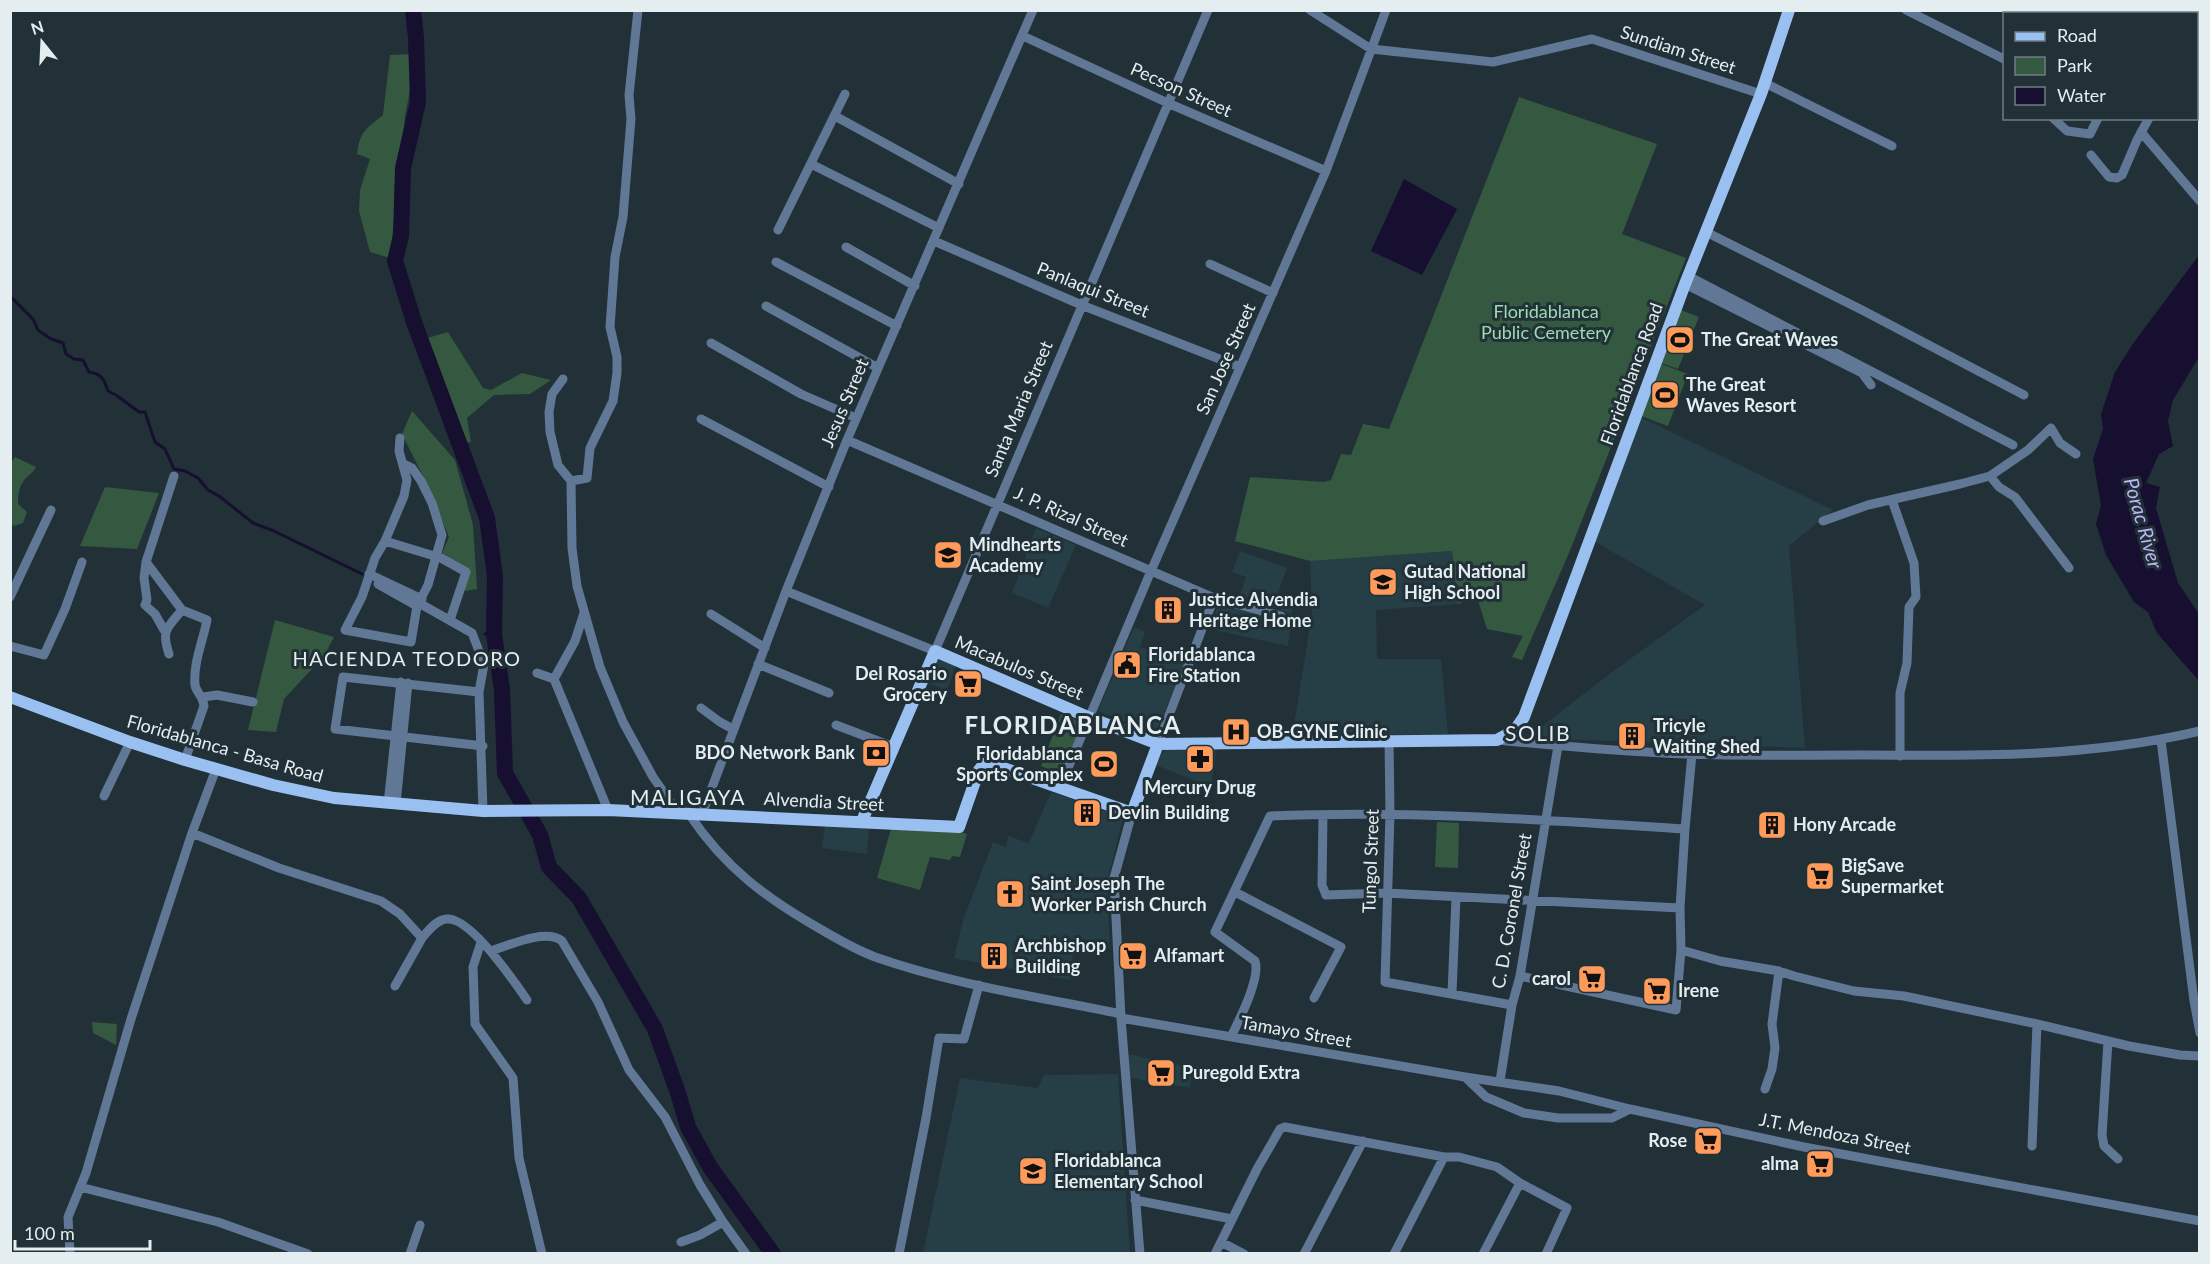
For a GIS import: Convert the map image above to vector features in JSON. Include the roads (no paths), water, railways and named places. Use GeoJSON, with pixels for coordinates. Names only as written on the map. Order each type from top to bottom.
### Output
{"type":"FeatureCollection","features":[{"type":"Feature","properties":{"kind":"main road","name":"Floridablanca Road"},"geometry":{"type":"LineString","coordinates":[[1497,740],[1515,730],[1524,717],[1687,280],[1763,89],[1789,10]]}},
{"type":"Feature","properties":{"kind":"main road","name":"Macabulos Street"},"geometry":{"type":"LineString","coordinates":[[934,651],[1088,717],[1158,744],[1497,740]]}},
{"type":"Feature","properties":{"kind":"main road","name":"Santa Maria Street"},"geometry":{"type":"LineString","coordinates":[[862,821],[934,651]]}},
{"type":"Feature","properties":{"kind":"main road","name":"Floridablanca - Basa Road"},"geometry":{"type":"LineString","coordinates":[[10,697],[185,760],[273,785],[334,798],[489,810],[544,810]]}},
{"type":"Feature","properties":{"kind":"main road"},"geometry":{"type":"LineString","coordinates":[[1060,787],[1132,813],[1158,744]]}},
{"type":"Feature","properties":{"kind":"main road","name":"Alvendia Street"},"geometry":{"type":"LineString","coordinates":[[544,810],[608,810],[959,827],[979,770],[984,764],[993,763],[1060,787]]}},
{"type":"Feature","properties":{"kind":"street"},"geometry":{"type":"LineString","coordinates":[[563,379],[552,394],[549,412],[550,432],[558,465],[571,481],[587,478],[590,448],[613,401],[617,357],[610,327],[615,257],[623,217],[627,174],[631,119],[629,95],[638,10]]}},
{"type":"Feature","properties":{"kind":"street","name":"Jesus Street"},"geometry":{"type":"LineString","coordinates":[[686,814],[734,729],[786,591],[856,418],[1033,10]]}},
{"type":"Feature","properties":{"kind":"street","name":"Santa Maria Street"},"geometry":{"type":"LineString","coordinates":[[934,651],[1084,306],[1208,10]]}},
{"type":"Feature","properties":{"kind":"street","name":"Sundiam Street"},"geometry":{"type":"LineString","coordinates":[[1310,10],[1371,49],[1493,62],[1592,39],[1763,89],[1892,147]]}},
{"type":"Feature","properties":{"kind":"street","name":"San Jose Street"},"geometry":{"type":"LineString","coordinates":[[1060,787],[1088,717],[1326,171],[1386,10]]}},
{"type":"Feature","properties":{"kind":"street"},"geometry":{"type":"LineString","coordinates":[[1906,10],[2003,58]]}},
{"type":"Feature","properties":{"kind":"street","name":"Pecson Street"},"geometry":{"type":"LineString","coordinates":[[1023,36],[1170,104],[1326,171]]}},
{"type":"Feature","properties":{"kind":"street"},"geometry":{"type":"LineString","coordinates":[[778,230],[845,94]]}},
{"type":"Feature","properties":{"kind":"street"},"geometry":{"type":"LineString","coordinates":[[835,117],[959,184]]}},
{"type":"Feature","properties":{"kind":"street"},"geometry":{"type":"LineString","coordinates":[[2055,120],[2067,131],[2090,135],[2097,120]]}},
{"type":"Feature","properties":{"kind":"street"},"geometry":{"type":"LineString","coordinates":[[2091,155],[2109,177],[2117,178],[2122,175],[2148,120]]}},
{"type":"Feature","properties":{"kind":"street"},"geometry":{"type":"LineString","coordinates":[[2141,132],[2199,201]]}},
{"type":"Feature","properties":{"kind":"street"},"geometry":{"type":"LineString","coordinates":[[811,164],[939,228]]}},
{"type":"Feature","properties":{"kind":"street"},"geometry":{"type":"LineString","coordinates":[[1706,232],[2024,395]]}},
{"type":"Feature","properties":{"kind":"street","name":"Panlaqui Street"},"geometry":{"type":"LineString","coordinates":[[934,240],[1084,306],[1240,367]]}},
{"type":"Feature","properties":{"kind":"street"},"geometry":{"type":"LineString","coordinates":[[846,247],[915,286]]}},
{"type":"Feature","properties":{"kind":"street"},"geometry":{"type":"LineString","coordinates":[[776,262],[897,327]]}},
{"type":"Feature","properties":{"kind":"street"},"geometry":{"type":"LineString","coordinates":[[1210,264],[1273,292]]}},
{"type":"Feature","properties":{"kind":"street"},"geometry":{"type":"LineString","coordinates":[[1687,280],[1862,373],[1871,385]]}},
{"type":"Feature","properties":{"kind":"street"},"geometry":{"type":"LineString","coordinates":[[1687,280],[2013,445]]}},
{"type":"Feature","properties":{"kind":"street"},"geometry":{"type":"LineString","coordinates":[[766,306],[878,368]]}},
{"type":"Feature","properties":{"kind":"street"},"geometry":{"type":"LineString","coordinates":[[711,343],[801,394],[856,418]]}},
{"type":"Feature","properties":{"kind":"street"},"geometry":{"type":"LineString","coordinates":[[701,418],[829,487]]}},
{"type":"Feature","properties":{"kind":"street"},"geometry":{"type":"LineString","coordinates":[[1823,521],[1868,505],[1990,476],[2028,450],[2051,428],[2060,443],[2076,454]]}},
{"type":"Feature","properties":{"kind":"street"},"geometry":{"type":"LineString","coordinates":[[400,438],[399,451],[407,480],[404,496],[385,541],[375,558],[362,597],[345,630],[411,642],[420,603],[442,535],[432,503],[421,482],[412,468],[404,464]]}},
{"type":"Feature","properties":{"kind":"street","name":"J. P. Rizal Street"},"geometry":{"type":"LineString","coordinates":[[847,440],[998,503],[1214,598],[1281,616]]}},
{"type":"Feature","properties":{"kind":"street"},"geometry":{"type":"LineString","coordinates":[[168,654],[164,641],[164,630],[155,614],[145,605],[147,600],[144,578],[146,562],[174,476]]}},
{"type":"Feature","properties":{"kind":"street"},"geometry":{"type":"LineString","coordinates":[[1990,476],[1999,487],[2015,497],[2069,568]]}},
{"type":"Feature","properties":{"kind":"street","name":"Tamayo Street"},"geometry":{"type":"LineString","coordinates":[[571,481],[572,548],[577,586],[600,667],[623,722],[653,777],[710,844],[752,885],[786,910],[849,945],[874,956],[979,985],[1231,1037],[1465,1077]]}},
{"type":"Feature","properties":{"kind":"street"},"geometry":{"type":"LineString","coordinates":[[1892,500],[1914,563],[1916,597],[1909,607],[1907,663],[1900,693],[1900,756]]}},
{"type":"Feature","properties":{"kind":"street"},"geometry":{"type":"LineString","coordinates":[[10,597],[51,510]]}},
{"type":"Feature","properties":{"kind":"street"},"geometry":{"type":"LineString","coordinates":[[385,541],[441,558],[466,572],[450,620]]}},
{"type":"Feature","properties":{"kind":"street"},"geometry":{"type":"LineString","coordinates":[[10,646],[44,655],[65,609],[82,562]]}},
{"type":"Feature","properties":{"kind":"street"},"geometry":{"type":"LineString","coordinates":[[146,562],[182,610],[207,620],[194,669],[195,688],[203,697],[204,706],[185,760]]}},
{"type":"Feature","properties":{"kind":"street"},"geometry":{"type":"LineString","coordinates":[[369,576],[472,633],[484,664],[479,692],[489,810]]}},
{"type":"Feature","properties":{"kind":"street","name":"Macabulos Street"},"geometry":{"type":"LineString","coordinates":[[786,591],[934,651]]}},
{"type":"Feature","properties":{"kind":"street"},"geometry":{"type":"LineString","coordinates":[[1158,744],[1214,598]]}},
{"type":"Feature","properties":{"kind":"street"},"geometry":{"type":"LineString","coordinates":[[164,630],[182,610]]}},
{"type":"Feature","properties":{"kind":"street"},"geometry":{"type":"LineString","coordinates":[[554,679],[575,640],[584,613]]}},
{"type":"Feature","properties":{"kind":"street"},"geometry":{"type":"LineString","coordinates":[[711,614],[765,648]]}},
{"type":"Feature","properties":{"kind":"street"},"geometry":{"type":"LineString","coordinates":[[758,664],[829,693]]}},
{"type":"Feature","properties":{"kind":"street"},"geometry":{"type":"LineString","coordinates":[[537,673],[554,679],[608,810]]}},
{"type":"Feature","properties":{"kind":"street"},"geometry":{"type":"LineString","coordinates":[[479,692],[343,677],[335,729],[483,746]]}},
{"type":"Feature","properties":{"kind":"street"},"geometry":{"type":"LineString","coordinates":[[392,804],[404,683]]}},
{"type":"Feature","properties":{"kind":"street"},"geometry":{"type":"LineString","coordinates":[[203,697],[216,695],[253,702]]}},
{"type":"Feature","properties":{"kind":"street"},"geometry":{"type":"LineString","coordinates":[[701,708],[734,729]]}},
{"type":"Feature","properties":{"kind":"street"},"geometry":{"type":"LineString","coordinates":[[836,725],[894,747]]}},
{"type":"Feature","properties":{"kind":"street"},"geometry":{"type":"LineString","coordinates":[[1497,740],[1692,754],[2002,756],[2091,750],[2161,740],[2199,731]]}},
{"type":"Feature","properties":{"kind":"street","name":"Tungol Street"},"geometry":{"type":"LineString","coordinates":[[1389,740],[1390,814],[1385,982],[1452,993]]}},
{"type":"Feature","properties":{"kind":"street"},"geometry":{"type":"LineString","coordinates":[[2161,740],[2199,1033]]}},
{"type":"Feature","properties":{"kind":"street"},"geometry":{"type":"LineString","coordinates":[[104,796],[130,742]]}},
{"type":"Feature","properties":{"kind":"street","name":"C. D. Coronel Street"},"geometry":{"type":"LineString","coordinates":[[1500,1081],[1558,746]]}},
{"type":"Feature","properties":{"kind":"street"},"geometry":{"type":"LineString","coordinates":[[1520,976],[1676,1010],[1681,950],[1680,908],[1692,754]]}},
{"type":"Feature","properties":{"kind":"street"},"geometry":{"type":"LineString","coordinates":[[70,1254],[68,1217],[80,1187],[192,833],[216,769]]}},
{"type":"Feature","properties":{"kind":"street"},"geometry":{"type":"LineString","coordinates":[[1132,813],[1114,878],[1121,1016],[1140,1254]]}},
{"type":"Feature","properties":{"kind":"street"},"geometry":{"type":"LineString","coordinates":[[1231,1037],[1253,984],[1257,966],[1255,960],[1215,932],[1270,816],[1390,814],[1545,819],[1685,829]]}},
{"type":"Feature","properties":{"kind":"street"},"geometry":{"type":"LineString","coordinates":[[1323,815],[1322,885],[1326,895],[1386,893],[1680,908]]}},
{"type":"Feature","properties":{"kind":"street"},"geometry":{"type":"LineString","coordinates":[[192,833],[279,868],[381,901],[400,914],[422,938]]}},
{"type":"Feature","properties":{"kind":"street"},"geometry":{"type":"LineString","coordinates":[[1235,892],[1341,947],[1314,998]]}},
{"type":"Feature","properties":{"kind":"street"},"geometry":{"type":"LineString","coordinates":[[1456,897],[1452,993],[1512,1005]]}},
{"type":"Feature","properties":{"kind":"street"},"geometry":{"type":"LineString","coordinates":[[395,986],[422,938],[436,924],[450,918],[472,932],[491,951],[527,1000]]}},
{"type":"Feature","properties":{"kind":"street"},"geometry":{"type":"LineString","coordinates":[[491,951],[546,935],[557,936],[562,940],[598,1002],[629,1070],[665,1117],[700,1185],[746,1254]]}},
{"type":"Feature","properties":{"kind":"street"},"geometry":{"type":"LineString","coordinates":[[482,942],[473,967],[475,1024],[513,1078],[519,1158],[542,1254]]}},
{"type":"Feature","properties":{"kind":"street"},"geometry":{"type":"LineString","coordinates":[[1681,950],[1720,961],[1779,971],[1854,991],[1904,996],[2108,1041],[2180,1055],[2199,1056]]}},
{"type":"Feature","properties":{"kind":"street"},"geometry":{"type":"LineString","coordinates":[[1766,1089],[1775,1048],[1772,1024],[1779,971]]}},
{"type":"Feature","properties":{"kind":"street"},"geometry":{"type":"LineString","coordinates":[[899,1254],[939,1038],[964,1039],[979,985]]}},
{"type":"Feature","properties":{"kind":"street"},"geometry":{"type":"LineString","coordinates":[[2032,1146],[2037,1024]]}},
{"type":"Feature","properties":{"kind":"street"},"geometry":{"type":"LineString","coordinates":[[2108,1041],[2102,1135],[2104,1146],[2118,1160]]}},
{"type":"Feature","properties":{"kind":"street"},"geometry":{"type":"LineString","coordinates":[[1465,1077],[1486,1096],[1524,1113],[1558,1118],[1612,1118],[1630,1109]]}},
{"type":"Feature","properties":{"kind":"street","name":"J.T. Mendoza Street"},"geometry":{"type":"LineString","coordinates":[[1465,1077],[1559,1091],[1630,1109],[1804,1146],[2199,1221]]}},
{"type":"Feature","properties":{"kind":"street"},"geometry":{"type":"LineString","coordinates":[[1215,1254],[1280,1129],[1285,1127],[1444,1157],[1459,1157],[1497,1167],[1520,1183],[1568,1208],[1546,1254]]}},
{"type":"Feature","properties":{"kind":"street"},"geometry":{"type":"LineString","coordinates":[[1304,1254],[1363,1141]]}},
{"type":"Feature","properties":{"kind":"street"},"geometry":{"type":"LineString","coordinates":[[1394,1254],[1444,1157]]}},
{"type":"Feature","properties":{"kind":"street"},"geometry":{"type":"LineString","coordinates":[[1483,1254],[1520,1183]]}},
{"type":"Feature","properties":{"kind":"street"},"geometry":{"type":"LineString","coordinates":[[80,1187],[218,1222],[308,1254]]}},
{"type":"Feature","properties":{"kind":"street"},"geometry":{"type":"LineString","coordinates":[[1135,1200],[1232,1219]]}},
{"type":"Feature","properties":{"kind":"street"},"geometry":{"type":"LineString","coordinates":[[681,1242],[700,1236],[723,1222]]}},
{"type":"Feature","properties":{"kind":"street"},"geometry":{"type":"LineString","coordinates":[[410,1254],[420,1225]]}},
{"type":"Feature","properties":{"kind":"street"},"geometry":{"type":"LineString","coordinates":[[1221,1242],[1244,1254]]}},
{"type":"Feature","properties":{"kind":"water"},"geometry":{"type":"Polygon","coordinates":[[[1404,179],[1457,209],[1422,275],[1371,251],[1404,179]]]}},
{"type":"Feature","properties":{"kind":"water","name":"Porac River"},"geometry":{"type":"Polygon","coordinates":[[[2199,255],[2199,357],[2173,400],[2168,421],[2173,446],[2159,454],[2146,483],[2160,487],[2156,508],[2178,583],[2199,614],[2199,681],[2157,633],[2148,612],[2134,602],[2106,555],[2096,524],[2101,506],[2093,459],[2103,429],[2101,414],[2115,372],[2132,345],[2199,255]]]}},
{"type":"Feature","properties":{"kind":"waterway"},"geometry":{"type":"LineString","coordinates":[[413,10],[418,102],[403,168],[401,236],[395,261],[414,322],[487,518],[495,576],[494,634],[502,690],[505,773],[540,835],[549,867],[579,898],[655,1029],[688,1127],[710,1167],[773,1254]]}},
{"type":"Feature","properties":{"kind":"waterway"},"geometry":{"type":"LineString","coordinates":[[10,296],[33,319],[38,330],[51,339],[63,343],[66,354],[74,359],[83,360],[89,372],[102,378],[108,391],[139,412],[145,412],[155,442],[165,449],[174,469],[185,471],[198,478],[208,490],[253,523],[362,574]]}},
{"type":"Feature","properties":{"kind":"waterway"},"geometry":{"type":"LineString","coordinates":[[485,634],[494,634]]}},
{"type":"Feature","properties":{"kind":"place","name":"The Great Waves"},"geometry":{"type":"Point","coordinates":[1680,340]}},
{"type":"Feature","properties":{"kind":"place","name":"The Great Waves Resort"},"geometry":{"type":"Point","coordinates":[1665,395]}},
{"type":"Feature","properties":{"kind":"place","name":"Mindhearts Academy"},"geometry":{"type":"Point","coordinates":[948,555]}},
{"type":"Feature","properties":{"kind":"place","name":"Gutad National High School"},"geometry":{"type":"Point","coordinates":[1383,582]}},
{"type":"Feature","properties":{"kind":"place","name":"Justice Alvendia Heritage Home"},"geometry":{"type":"Point","coordinates":[1168,610]}},
{"type":"Feature","properties":{"kind":"place","name":"Floridablanca Fire Station"},"geometry":{"type":"Point","coordinates":[1127,665]}},
{"type":"Feature","properties":{"kind":"place","name":"Del Rosario Grocery"},"geometry":{"type":"Point","coordinates":[968,684]}},
{"type":"Feature","properties":{"kind":"place","name":"OB-GYNE Clinic"},"geometry":{"type":"Point","coordinates":[1236,732]}},
{"type":"Feature","properties":{"kind":"place","name":"Tricyle Waiting Shed"},"geometry":{"type":"Point","coordinates":[1632,736]}},
{"type":"Feature","properties":{"kind":"place","name":"BDO Network Bank"},"geometry":{"type":"Point","coordinates":[876,753]}},
{"type":"Feature","properties":{"kind":"place","name":"Mercury Drug"},"geometry":{"type":"Point","coordinates":[1200,759]}},
{"type":"Feature","properties":{"kind":"place","name":"Floridablanca Sports Complex"},"geometry":{"type":"Point","coordinates":[1104,764]}},
{"type":"Feature","properties":{"kind":"place","name":"Devlin Building"},"geometry":{"type":"Point","coordinates":[1087,813]}},
{"type":"Feature","properties":{"kind":"place","name":"Hony Arcade"},"geometry":{"type":"Point","coordinates":[1772,825]}},
{"type":"Feature","properties":{"kind":"place","name":"BigSave Supermarket"},"geometry":{"type":"Point","coordinates":[1820,876]}},
{"type":"Feature","properties":{"kind":"place","name":"Saint Joseph The Worker Parish Church"},"geometry":{"type":"Point","coordinates":[1010,894]}},
{"type":"Feature","properties":{"kind":"place","name":"Archbishop Building"},"geometry":{"type":"Point","coordinates":[994,956]}},
{"type":"Feature","properties":{"kind":"place","name":"Alfamart"},"geometry":{"type":"Point","coordinates":[1133,956]}},
{"type":"Feature","properties":{"kind":"place","name":"carol"},"geometry":{"type":"Point","coordinates":[1592,979]}},
{"type":"Feature","properties":{"kind":"place","name":"Irene"},"geometry":{"type":"Point","coordinates":[1657,991]}},
{"type":"Feature","properties":{"kind":"place","name":"Puregold Extra"},"geometry":{"type":"Point","coordinates":[1161,1073]}},
{"type":"Feature","properties":{"kind":"place","name":"Rose"},"geometry":{"type":"Point","coordinates":[1708,1141]}},
{"type":"Feature","properties":{"kind":"place","name":"alma"},"geometry":{"type":"Point","coordinates":[1820,1164]}},
{"type":"Feature","properties":{"kind":"place","name":"Floridablanca Elementary School"},"geometry":{"type":"Point","coordinates":[1033,1171]}},
{"type":"Feature","properties":{"kind":"district","name":"HACIENDA TEODORO"},"geometry":{"type":"Point","coordinates":[407,659]}},
{"type":"Feature","properties":{"kind":"district","name":"FLORIDABLANCA"},"geometry":{"type":"Point","coordinates":[1073,726]}},
{"type":"Feature","properties":{"kind":"district","name":"SOLIB"},"geometry":{"type":"Point","coordinates":[1538,734]}},
{"type":"Feature","properties":{"kind":"district","name":"MALIGAYA"},"geometry":{"type":"Point","coordinates":[688,798]}},
{"type":"Feature","properties":{"kind":"park label","name":"Floridablanca Public Cemetery"},"geometry":{"type":"Point","coordinates":[1546,322]}}]}
